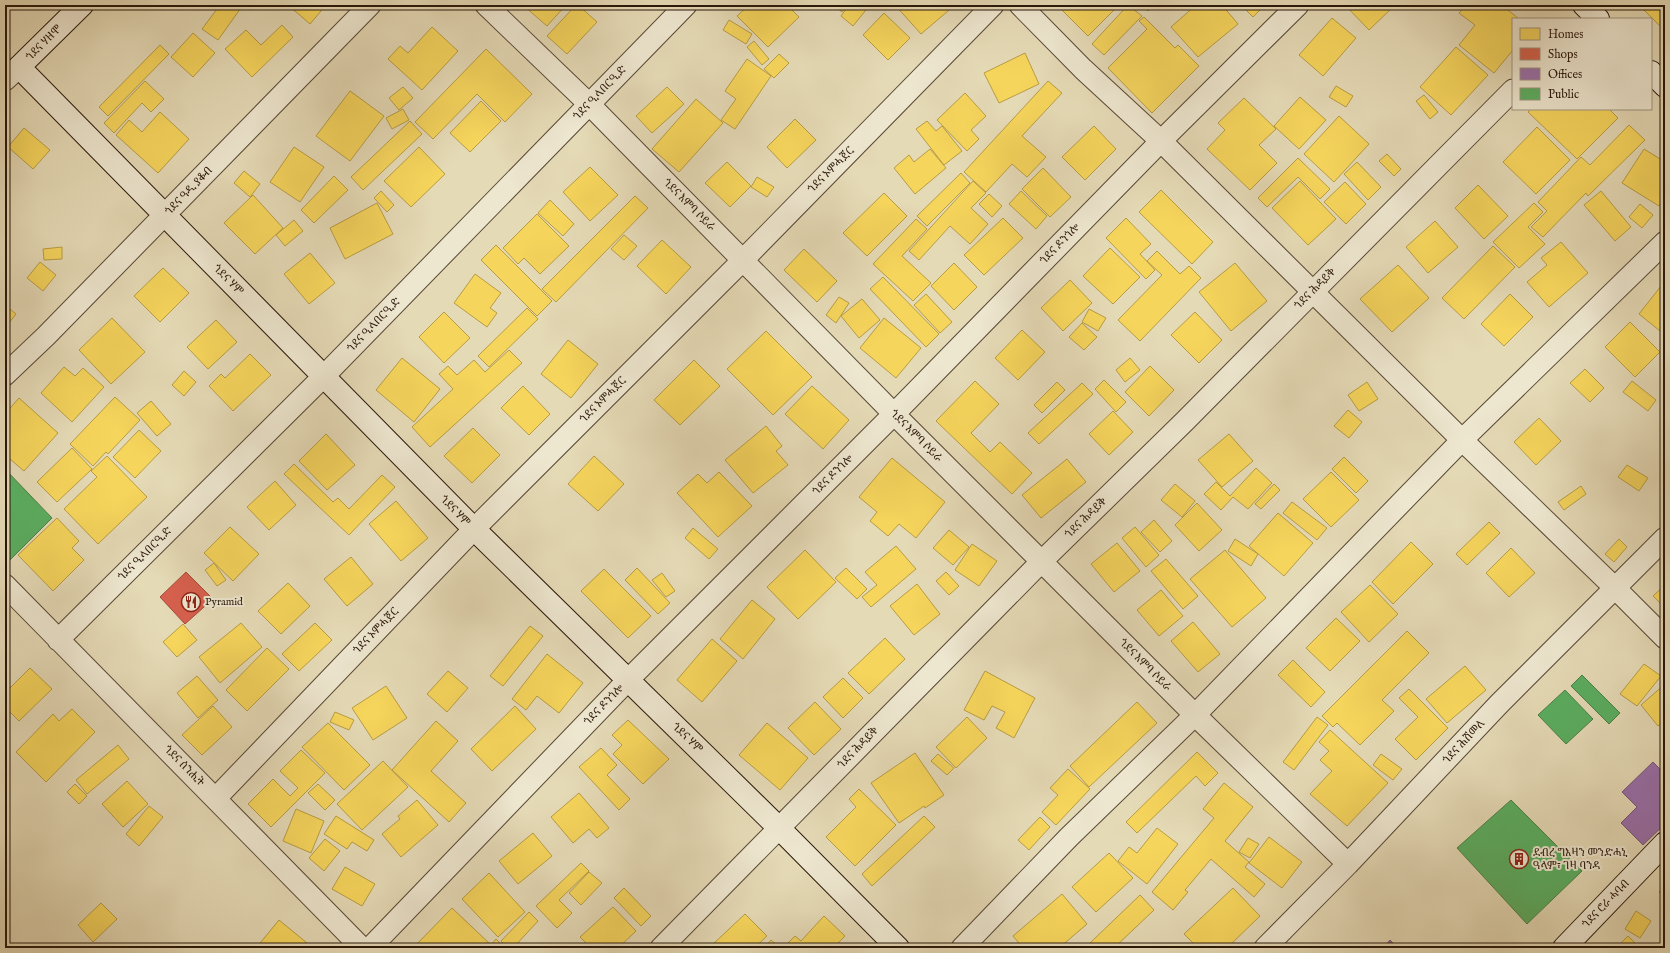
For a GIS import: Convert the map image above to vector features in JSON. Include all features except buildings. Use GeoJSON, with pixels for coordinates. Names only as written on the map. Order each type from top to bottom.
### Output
{"type":"FeatureCollection","features":[{"type":"Feature","properties":{"kind":"street","name":"ጎደና ሃዘሞ"},"geometry":{"type":"LineString","coordinates":[[10,74],[82,5]]}},
{"type":"Feature","properties":{"kind":"street","name":"ጎደና ዓዲ ያቆብ"},"geometry":{"type":"LineString","coordinates":[[5,375],[165,216],[370,5]]}},
{"type":"Feature","properties":{"kind":"street","name":"ጎደና እምባ ሶይራ"},"geometry":{"type":"LineString","coordinates":[[486,5],[589,104],[894,414],[1195,715],[1348,864]]}},
{"type":"Feature","properties":{"kind":"street","name":"ጎደና ዒላበርዒድ"},"geometry":{"type":"LineString","coordinates":[[58,640],[324,376],[686,5]]}},
{"type":"Feature","properties":{"kind":"street","name":"ጎደና ኦምሓጀር"},"geometry":{"type":"LineString","coordinates":[[216,798],[474,529],[743,260],[994,5]]}},
{"type":"Feature","properties":{"kind":"street"},"geometry":{"type":"LineString","coordinates":[[1020,5],[1083,69],[1161,142],[1462,440],[1665,638]]}},
{"type":"Feature","properties":{"kind":"street","name":"ጎደና ዶንጎሎ"},"geometry":{"type":"LineString","coordinates":[[370,948],[628,680],[894,414],[1298,5]]}},
{"type":"Feature","properties":{"kind":"street"},"geometry":{"type":"LineString","coordinates":[[1652,73],[1665,86]]}},
{"type":"Feature","properties":{"kind":"street","name":"ጎደና ሃም"},"geometry":{"type":"LineString","coordinates":[[10,74],[165,216],[474,529],[779,828],[898,948]]}},
{"type":"Feature","properties":{"kind":"street","name":"ጎደና ሕዳይቅ"},"geometry":{"type":"LineString","coordinates":[[661,948],[1042,561],[1185,421],[1312,291],[1512,91]]}},
{"type":"Feature","properties":{"kind":"street"},"geometry":{"type":"LineString","coordinates":[[962,948],[1069,837],[1195,715],[1462,440],[1665,242]]}},
{"type":"Feature","properties":{"kind":"street","name":"ጎደና ሕሽመለ"},"geometry":{"type":"LineString","coordinates":[[1265,948],[1348,864],[1499,704],[1665,538]]}},
{"type":"Feature","properties":{"kind":"street","name":"ጎደና ሰንሒት"},"geometry":{"type":"LineString","coordinates":[[5,585],[362,948]]}},
{"type":"Feature","properties":{"kind":"street","name":"ጎደና ሮራ ሓባብ"},"geometry":{"type":"LineString","coordinates":[[1564,948],[1665,843]]}},
{"type":"Feature","properties":{"kind":"place","name":"Pyramid"},"geometry":{"type":"Point","coordinates":[191,602]}},
{"type":"Feature","properties":{"kind":"place","name":"ደብረ ግእዛን መንድሓኒ ዓላም፣ ገዛ ባንዳ"},"geometry":{"type":"Point","coordinates":[1519,859]}}]}
